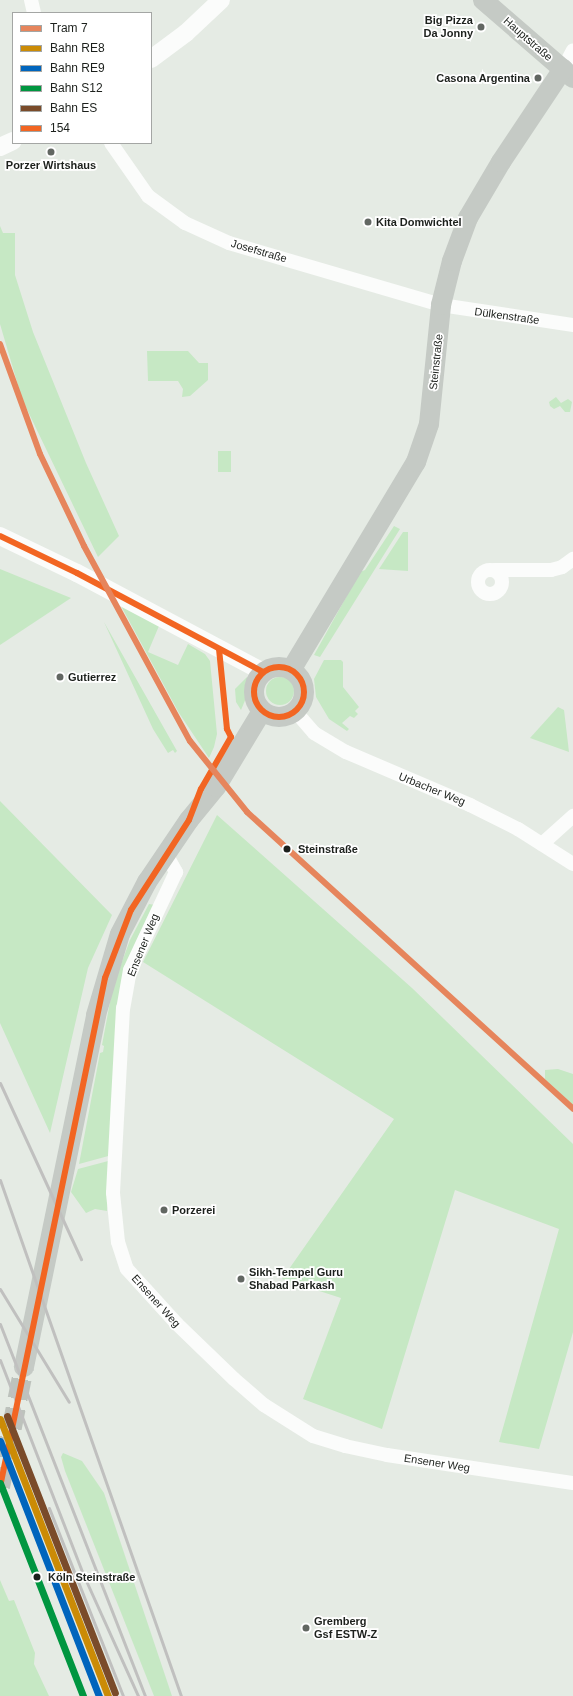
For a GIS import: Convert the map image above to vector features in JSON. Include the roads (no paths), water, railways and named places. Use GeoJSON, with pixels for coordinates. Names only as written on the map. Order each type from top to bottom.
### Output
{"type":"FeatureCollection","features":[{"type":"Feature","properties":{"kind":"main road","name":"Hauptstraße"},"geometry":{"type":"LineString","coordinates":[[483,0],[568,73]]}},
{"type":"Feature","properties":{"kind":"main road","name":"Steinstraße"},"geometry":{"type":"LineString","coordinates":[[291,670],[416,462],[425,443],[436,364],[441,305],[452,261],[468,218],[505,157],[568,73]]}},
{"type":"Feature","properties":{"kind":"main road"},"geometry":{"type":"LineString","coordinates":[[24,1367],[105,978],[131,910],[189,820],[202,789],[258,704],[255,684],[264,672],[274,667],[291,670],[302,682],[304,690],[300,705],[295,711],[279,717],[258,704]]}},
{"type":"Feature","properties":{"kind":"street"},"geometry":{"type":"LineString","coordinates":[[30,0],[34,12]]}},
{"type":"Feature","properties":{"kind":"street"},"geometry":{"type":"LineString","coordinates":[[152,58],[186,33],[221,0]]}},
{"type":"Feature","properties":{"kind":"street","name":"Steinstraße"},"geometry":{"type":"LineString","coordinates":[[568,73],[573,50]]}},
{"type":"Feature","properties":{"kind":"street"},"geometry":{"type":"LineString","coordinates":[[0,147],[12,141]]}},
{"type":"Feature","properties":{"kind":"street","name":"Josefstraße"},"geometry":{"type":"LineString","coordinates":[[113,144],[148,196],[185,223],[229,243],[441,305]]}},
{"type":"Feature","properties":{"kind":"street","name":"Dülkenstraße"},"geometry":{"type":"LineString","coordinates":[[441,305],[573,325]]}},
{"type":"Feature","properties":{"kind":"street"},"geometry":{"type":"LineString","coordinates":[[0,536],[77,573],[264,672]]}},
{"type":"Feature","properties":{"kind":"street"},"geometry":{"type":"LineString","coordinates":[[495,570],[551,570],[562,567],[573,559]]}},
{"type":"Feature","properties":{"kind":"street","name":"Urbacher Weg"},"geometry":{"type":"LineString","coordinates":[[295,711],[314,733],[346,752],[470,804],[518,829],[573,864]]}},
{"type":"Feature","properties":{"kind":"street"},"geometry":{"type":"LineString","coordinates":[[542,844],[573,816]]}},
{"type":"Feature","properties":{"kind":"street","name":"Ensener Weg"},"geometry":{"type":"LineString","coordinates":[[166,854],[176,872],[130,970],[123,1008],[113,1193],[118,1242],[127,1269],[177,1324],[234,1379],[264,1405],[313,1436],[345,1446],[386,1455],[573,1483]]}},
{"type":"Feature","properties":{"kind":"tunnel"},"geometry":{"type":"LineString","coordinates":[[0,1487],[24,1367]]}},
{"type":"Feature","properties":{"kind":"railway"},"geometry":{"type":"LineString","coordinates":[[0,1083],[81,1259]]}},
{"type":"Feature","properties":{"kind":"railway"},"geometry":{"type":"LineString","coordinates":[[0,1180],[181,1696]]}},
{"type":"Feature","properties":{"kind":"railway"},"geometry":{"type":"LineString","coordinates":[[0,1289],[69,1402]]}},
{"type":"Feature","properties":{"kind":"railway"},"geometry":{"type":"LineString","coordinates":[[0,1324],[145,1696]]}},
{"type":"Feature","properties":{"kind":"railway"},"geometry":{"type":"LineString","coordinates":[[0,1360],[83,1574],[138,1696]]}},
{"type":"Feature","properties":{"kind":"railway"},"geometry":{"type":"LineString","coordinates":[[49,1508],[123,1696]]}},
{"type":"Feature","properties":{"kind":"tram line","name":"7"},"geometry":{"type":"LineString","coordinates":[[0,344],[40,454],[84,546],[190,741],[247,812],[573,1109]]}},
{"type":"Feature","properties":{"kind":"rail line","name":"ES"},"geometry":{"type":"LineString","coordinates":[[7,1416],[115,1693]]}},
{"type":"Feature","properties":{"kind":"rail line","name":"RE8"},"geometry":{"type":"LineString","coordinates":[[0,1419],[108,1696]]}},
{"type":"Feature","properties":{"kind":"rail line","name":"RE9"},"geometry":{"type":"LineString","coordinates":[[0,1441],[99,1696]]}},
{"type":"Feature","properties":{"kind":"rail line","name":"S12"},"geometry":{"type":"LineString","coordinates":[[0,1483],[83,1696]]}},
{"type":"Feature","properties":{"kind":"place","name":"Big Pizza Da Jonny"},"geometry":{"type":"Point","coordinates":[481,27]}},
{"type":"Feature","properties":{"kind":"place","name":"Casona Argentina"},"geometry":{"type":"Point","coordinates":[538,78]}},
{"type":"Feature","properties":{"kind":"place","name":"Porzer Wirtshaus"},"geometry":{"type":"Point","coordinates":[51,152]}},
{"type":"Feature","properties":{"kind":"place","name":"Kita Domwichtel"},"geometry":{"type":"Point","coordinates":[368,222]}},
{"type":"Feature","properties":{"kind":"place","name":"Gutierrez"},"geometry":{"type":"Point","coordinates":[60,677]}},
{"type":"Feature","properties":{"kind":"place","name":"Steinstraße"},"geometry":{"type":"Point","coordinates":[287,849]}},
{"type":"Feature","properties":{"kind":"place","name":"Porzerei"},"geometry":{"type":"Point","coordinates":[164,1210]}},
{"type":"Feature","properties":{"kind":"place","name":"Sikh-Tempel Guru Shabad Parkash"},"geometry":{"type":"Point","coordinates":[241,1279]}},
{"type":"Feature","properties":{"kind":"place","name":"Köln Steinstraße"},"geometry":{"type":"Point","coordinates":[37,1577]}},
{"type":"Feature","properties":{"kind":"place","name":"Gremberg Gsf ESTW-Z"},"geometry":{"type":"Point","coordinates":[306,1628]}}]}
